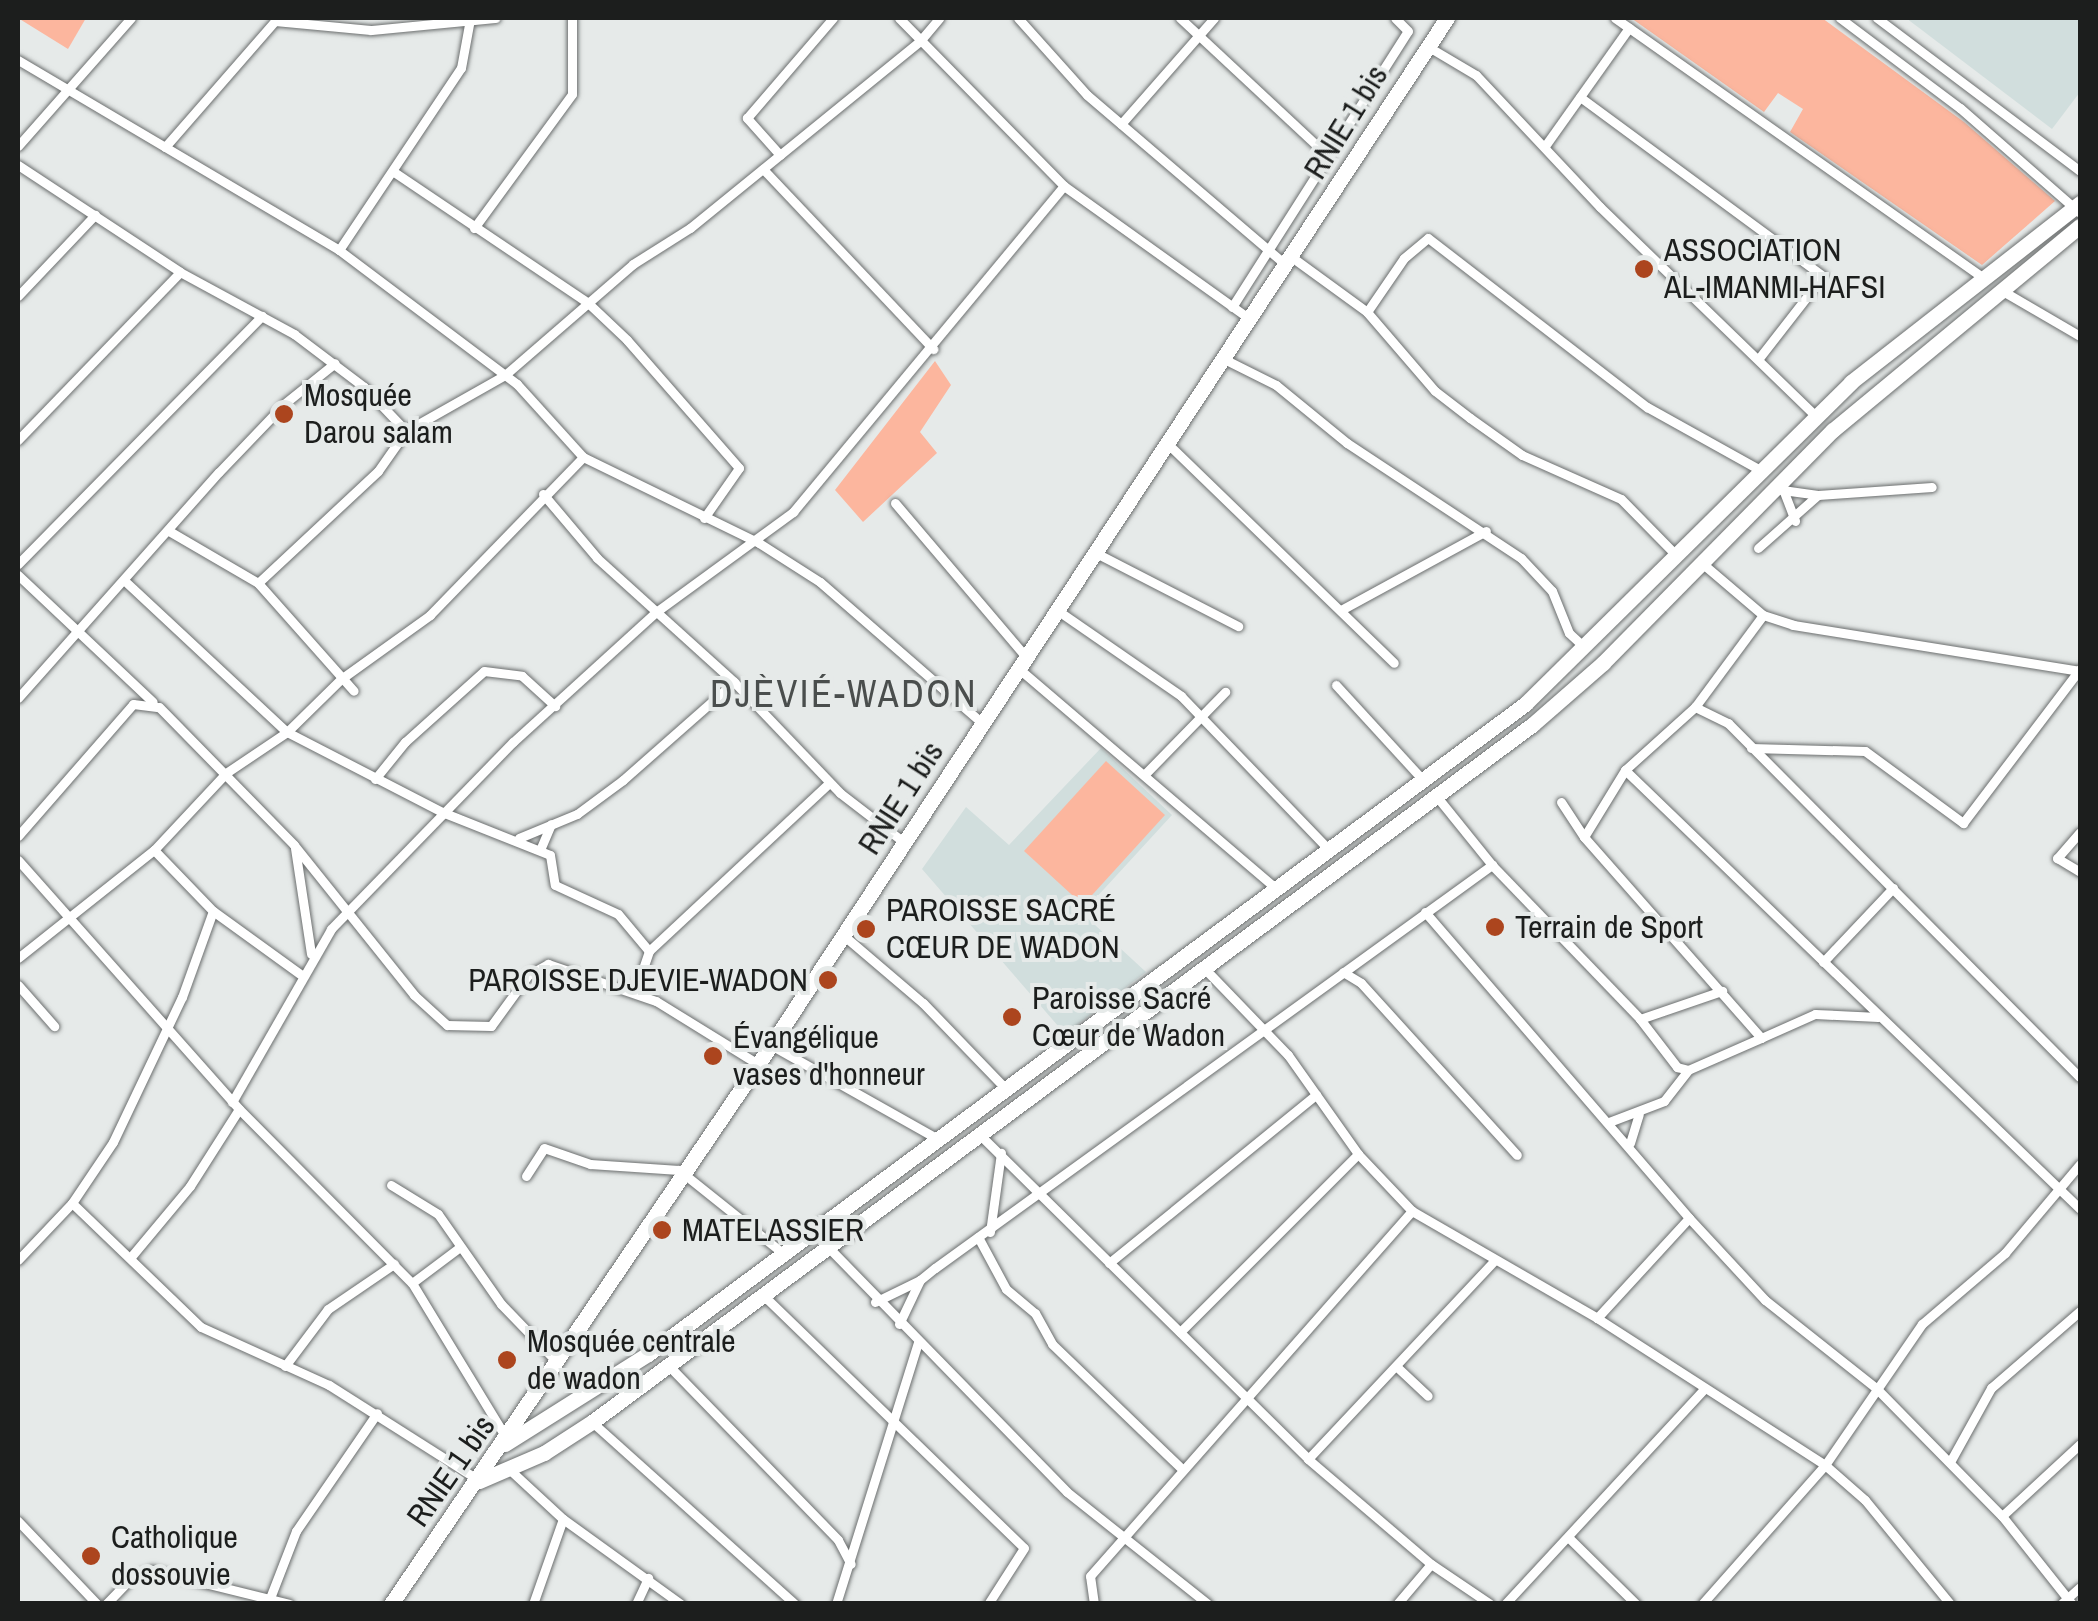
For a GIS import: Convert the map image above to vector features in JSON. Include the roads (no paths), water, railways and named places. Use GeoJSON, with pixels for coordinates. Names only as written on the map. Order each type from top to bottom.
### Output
{"type":"FeatureCollection","features":[{"type":"Feature","properties":{"kind":"main road","name":"RNIE 1 bis"},"geometry":{"type":"LineString","coordinates":[[392,1604],[772,1045],[1448,18]]}},
{"type":"Feature","properties":{"kind":"main road"},"geometry":{"type":"LineString","coordinates":[[506,1441],[648,1354],[1423,780],[1586,648],[1816,416],[1984,278],[2079,208]]}},
{"type":"Feature","properties":{"kind":"main road"},"geometry":{"type":"LineString","coordinates":[[479,1481],[510,1470],[592,1422],[1438,798],[1546,713],[1780,490],[1833,430],[1998,288],[2080,226]]}},
{"type":"Feature","properties":{"kind":"street"},"geometry":{"type":"LineString","coordinates":[[18,146],[131,18]]}},
{"type":"Feature","properties":{"kind":"street"},"geometry":{"type":"LineString","coordinates":[[165,148],[275,21],[371,30],[495,18]]}},
{"type":"Feature","properties":{"kind":"street"},"geometry":{"type":"LineString","coordinates":[[474,228],[572,94],[572,18]]}},
{"type":"Feature","properties":{"kind":"street"},"geometry":{"type":"LineString","coordinates":[[780,155],[748,118],[833,18]]}},
{"type":"Feature","properties":{"kind":"street"},"geometry":{"type":"LineString","coordinates":[[899,18],[1064,186],[1251,320]]}},
{"type":"Feature","properties":{"kind":"street"},"geometry":{"type":"LineString","coordinates":[[258,583],[378,471],[406,430],[505,375],[587,302],[764,169],[920,41],[940,18]]}},
{"type":"Feature","properties":{"kind":"street"},"geometry":{"type":"LineString","coordinates":[[1018,18],[1120,124],[1269,249],[1367,312],[1435,391],[1522,455],[1621,499],[1678,557]]}},
{"type":"Feature","properties":{"kind":"street"},"geometry":{"type":"LineString","coordinates":[[1180,18],[1328,156]]}},
{"type":"Feature","properties":{"kind":"street"},"geometry":{"type":"LineString","coordinates":[[1120,124],[1214,18]]}},
{"type":"Feature","properties":{"kind":"street"},"geometry":{"type":"LineString","coordinates":[[1232,306],[1408,31],[1394,18]]}},
{"type":"Feature","properties":{"kind":"street"},"geometry":{"type":"LineString","coordinates":[[1615,18],[1984,278]]}},
{"type":"Feature","properties":{"kind":"street"},"geometry":{"type":"LineString","coordinates":[[1840,18],[1960,108],[2079,208]]}},
{"type":"Feature","properties":{"kind":"street"},"geometry":{"type":"LineString","coordinates":[[1877,18],[2080,171]]}},
{"type":"Feature","properties":{"kind":"street"},"geometry":{"type":"LineString","coordinates":[[339,250],[461,68],[470,20]]}},
{"type":"Feature","properties":{"kind":"street"},"geometry":{"type":"LineString","coordinates":[[1544,146],[1629,28]]}},
{"type":"Feature","properties":{"kind":"street"},"geometry":{"type":"LineString","coordinates":[[1427,46],[1476,75],[1600,207],[1760,357],[1816,416]]}},
{"type":"Feature","properties":{"kind":"street"},"geometry":{"type":"LineString","coordinates":[[18,60],[71,86],[165,148],[339,250],[505,375],[582,457],[759,543],[880,628],[982,723]]}},
{"type":"Feature","properties":{"kind":"street"},"geometry":{"type":"LineString","coordinates":[[1960,108],[1972,90]]}},
{"type":"Feature","properties":{"kind":"street"},"geometry":{"type":"LineString","coordinates":[[1580,97],[1823,276],[1760,357]]}},
{"type":"Feature","properties":{"kind":"street"},"geometry":{"type":"LineString","coordinates":[[18,166],[180,272],[262,316],[335,363],[406,430]]}},
{"type":"Feature","properties":{"kind":"street"},"geometry":{"type":"LineString","coordinates":[[764,169],[933,349]]}},
{"type":"Feature","properties":{"kind":"street"},"geometry":{"type":"LineString","coordinates":[[394,172],[587,302],[740,468],[704,518]]}},
{"type":"Feature","properties":{"kind":"street"},"geometry":{"type":"LineString","coordinates":[[130,1258],[190,1186],[236,1106],[311,954],[350,908],[442,812],[656,612],[759,543],[847,454],[1064,186]]}},
{"type":"Feature","properties":{"kind":"street"},"geometry":{"type":"LineString","coordinates":[[18,296],[95,215]]}},
{"type":"Feature","properties":{"kind":"street"},"geometry":{"type":"LineString","coordinates":[[1367,312],[1404,258],[1428,238],[1646,407],[1763,472]]}},
{"type":"Feature","properties":{"kind":"street"},"geometry":{"type":"LineString","coordinates":[[18,440],[180,272]]}},
{"type":"Feature","properties":{"kind":"street"},"geometry":{"type":"LineString","coordinates":[[1998,288],[2080,336]]}},
{"type":"Feature","properties":{"kind":"street"},"geometry":{"type":"LineString","coordinates":[[18,564],[154,433],[262,316]]}},
{"type":"Feature","properties":{"kind":"street"},"geometry":{"type":"LineString","coordinates":[[1226,360],[1276,385],[1346,442],[1486,532],[1552,590],[1569,633],[1586,648]]}},
{"type":"Feature","properties":{"kind":"street"},"geometry":{"type":"LineString","coordinates":[[18,698],[127,583],[284,404],[335,363]]}},
{"type":"Feature","properties":{"kind":"street"},"geometry":{"type":"LineString","coordinates":[[1169,445],[1394,663]]}},
{"type":"Feature","properties":{"kind":"street"},"geometry":{"type":"LineString","coordinates":[[18,958],[154,850],[226,773],[287,732],[341,680],[430,615],[582,457]]}},
{"type":"Feature","properties":{"kind":"street"},"geometry":{"type":"LineString","coordinates":[[1780,490],[1818,495],[1932,487]]}},
{"type":"Feature","properties":{"kind":"street"},"geometry":{"type":"LineString","coordinates":[[1780,490],[1795,521]]}},
{"type":"Feature","properties":{"kind":"street"},"geometry":{"type":"LineString","coordinates":[[543,494],[597,558],[734,682],[830,782],[905,842]]}},
{"type":"Feature","properties":{"kind":"street"},"geometry":{"type":"LineString","coordinates":[[1758,548],[1795,521],[1818,495]]}},
{"type":"Feature","properties":{"kind":"street"},"geometry":{"type":"LineString","coordinates":[[896,503],[1022,662],[1277,890]]}},
{"type":"Feature","properties":{"kind":"street"},"geometry":{"type":"LineString","coordinates":[[169,531],[258,583],[354,691]]}},
{"type":"Feature","properties":{"kind":"street"},"geometry":{"type":"LineString","coordinates":[[1341,610],[1486,532]]}},
{"type":"Feature","properties":{"kind":"street"},"geometry":{"type":"LineString","coordinates":[[1096,553],[1238,626]]}},
{"type":"Feature","properties":{"kind":"street"},"geometry":{"type":"LineString","coordinates":[[1702,564],[1764,615],[2080,670],[1963,822],[1864,751],[1751,748]]}},
{"type":"Feature","properties":{"kind":"street"},"geometry":{"type":"LineString","coordinates":[[18,574],[226,773],[350,908],[414,995],[447,1025],[491,1026],[528,975],[548,964],[635,992],[758,1064]]}},
{"type":"Feature","properties":{"kind":"street"},"geometry":{"type":"LineString","coordinates":[[127,583],[287,732],[442,812],[519,838],[554,858],[555,885],[618,914],[649,951]]}},
{"type":"Feature","properties":{"kind":"street"},"geometry":{"type":"LineString","coordinates":[[1056,610],[1202,716],[1330,851]]}},
{"type":"Feature","properties":{"kind":"street"},"geometry":{"type":"LineString","coordinates":[[1584,837],[1625,770],[1695,707],[1764,615]]}},
{"type":"Feature","properties":{"kind":"street"},"geometry":{"type":"LineString","coordinates":[[375,780],[405,742],[484,671],[522,676],[555,706]]}},
{"type":"Feature","properties":{"kind":"street"},"geometry":{"type":"LineString","coordinates":[[519,838],[577,814],[623,780],[734,682]]}},
{"type":"Feature","properties":{"kind":"street"},"geometry":{"type":"LineString","coordinates":[[1336,685],[1423,780]]}},
{"type":"Feature","properties":{"kind":"street"},"geometry":{"type":"LineString","coordinates":[[1145,774],[1225,692]]}},
{"type":"Feature","properties":{"kind":"street"},"geometry":{"type":"LineString","coordinates":[[18,836],[134,704],[159,707]]}},
{"type":"Feature","properties":{"kind":"street"},"geometry":{"type":"LineString","coordinates":[[1695,707],[1728,724],[2080,1077]]}},
{"type":"Feature","properties":{"kind":"street"},"geometry":{"type":"LineString","coordinates":[[1625,770],[1634,784],[2080,1209]]}},
{"type":"Feature","properties":{"kind":"street"},"geometry":{"type":"LineString","coordinates":[[635,992],[649,951],[830,782]]}},
{"type":"Feature","properties":{"kind":"street"},"geometry":{"type":"LineString","coordinates":[[1617,783],[1634,784]]}},
{"type":"Feature","properties":{"kind":"street"},"geometry":{"type":"LineString","coordinates":[[1438,798],[1492,865],[1640,1019],[1677,1067],[1688,1070]]}},
{"type":"Feature","properties":{"kind":"street"},"geometry":{"type":"LineString","coordinates":[[1561,802],[1584,837],[1761,1038]]}},
{"type":"Feature","properties":{"kind":"street"},"geometry":{"type":"LineString","coordinates":[[540,850],[550,824]]}},
{"type":"Feature","properties":{"kind":"street"},"geometry":{"type":"LineString","coordinates":[[2080,832],[2057,858],[2080,872]]}},
{"type":"Feature","properties":{"kind":"street"},"geometry":{"type":"LineString","coordinates":[[294,845],[311,954]]}},
{"type":"Feature","properties":{"kind":"street"},"geometry":{"type":"LineString","coordinates":[[154,850],[214,911],[300,974]]}},
{"type":"Feature","properties":{"kind":"street"},"geometry":{"type":"LineString","coordinates":[[18,860],[236,1106],[412,1284],[506,1441]]}},
{"type":"Feature","properties":{"kind":"street"},"geometry":{"type":"LineString","coordinates":[[876,1302],[920,1280],[990,1232],[1492,865]]}},
{"type":"Feature","properties":{"kind":"street"},"geometry":{"type":"LineString","coordinates":[[1823,962],[1893,888]]}},
{"type":"Feature","properties":{"kind":"street"},"geometry":{"type":"LineString","coordinates":[[18,1260],[72,1203],[113,1142],[214,911]]}},
{"type":"Feature","properties":{"kind":"street"},"geometry":{"type":"LineString","coordinates":[[1425,912],[1630,1143],[1689,1218],[1765,1300],[1876,1388],[2002,1516],[2067,1602],[2080,1587]]}},
{"type":"Feature","properties":{"kind":"street"},"geometry":{"type":"LineString","coordinates":[[843,936],[923,1003],[1006,1089]]}},
{"type":"Feature","properties":{"kind":"street"},"geometry":{"type":"LineString","coordinates":[[1358,961],[1361,983]]}},
{"type":"Feature","properties":{"kind":"street"},"geometry":{"type":"LineString","coordinates":[[1204,968],[1260,1031],[1288,1055],[1358,1154],[1412,1211],[1597,1318],[1825,1465],[1864,1500],[1950,1604]]}},
{"type":"Feature","properties":{"kind":"street"},"geometry":{"type":"LineString","coordinates":[[1344,972],[1361,983],[1517,1154]]}},
{"type":"Feature","properties":{"kind":"street"},"geometry":{"type":"LineString","coordinates":[[18,985],[54,1026]]}},
{"type":"Feature","properties":{"kind":"street"},"geometry":{"type":"LineString","coordinates":[[1640,1019],[1722,991]]}},
{"type":"Feature","properties":{"kind":"street"},"geometry":{"type":"LineString","coordinates":[[1609,1122],[1639,1114],[1664,1101],[1688,1070],[1814,1014],[1878,1017]]}},
{"type":"Feature","properties":{"kind":"street"},"geometry":{"type":"LineString","coordinates":[[772,1045],[938,1139]]}},
{"type":"Feature","properties":{"kind":"street"},"geometry":{"type":"LineString","coordinates":[[1109,1263],[1316,1096]]}},
{"type":"Feature","properties":{"kind":"street"},"geometry":{"type":"LineString","coordinates":[[1630,1143],[1639,1114]]}},
{"type":"Feature","properties":{"kind":"street"},"geometry":{"type":"LineString","coordinates":[[980,1135],[1308,1460],[1431,1564],[1490,1604]]}},
{"type":"Feature","properties":{"kind":"street"},"geometry":{"type":"LineString","coordinates":[[526,1176],[544,1148],[590,1164],[685,1173],[784,1254]]}},
{"type":"Feature","properties":{"kind":"street"},"geometry":{"type":"LineString","coordinates":[[990,1232],[1001,1153]]}},
{"type":"Feature","properties":{"kind":"street"},"geometry":{"type":"LineString","coordinates":[[1180,1332],[1358,1154]]}},
{"type":"Feature","properties":{"kind":"street"},"geometry":{"type":"LineString","coordinates":[[1702,1604],[1825,1465],[1922,1324],[2004,1252],[2080,1164]]}},
{"type":"Feature","properties":{"kind":"street"},"geometry":{"type":"LineString","coordinates":[[391,1185],[428,1205],[501,1304],[558,1363]]}},
{"type":"Feature","properties":{"kind":"street"},"geometry":{"type":"LineString","coordinates":[[72,1203],[200,1328],[377,1413],[479,1481]]}},
{"type":"Feature","properties":{"kind":"street"},"geometry":{"type":"LineString","coordinates":[[1094,1604],[1090,1576],[1242,1398],[1412,1211]]}},
{"type":"Feature","properties":{"kind":"street"},"geometry":{"type":"LineString","coordinates":[[1597,1318],[1689,1218]]}},
{"type":"Feature","properties":{"kind":"street"},"geometry":{"type":"LineString","coordinates":[[978,1237],[1006,1288],[1035,1313],[1052,1344],[1182,1469]]}},
{"type":"Feature","properties":{"kind":"street"},"geometry":{"type":"LineString","coordinates":[[412,1284],[460,1247]]}},
{"type":"Feature","properties":{"kind":"street"},"geometry":{"type":"LineString","coordinates":[[828,1248],[876,1302],[1067,1492],[1208,1604]]}},
{"type":"Feature","properties":{"kind":"street"},"geometry":{"type":"LineString","coordinates":[[1308,1460],[1494,1261]]}},
{"type":"Feature","properties":{"kind":"street"},"geometry":{"type":"LineString","coordinates":[[286,1366],[328,1309],[394,1264]]}},
{"type":"Feature","properties":{"kind":"street"},"geometry":{"type":"LineString","coordinates":[[899,1324],[920,1280]]}},
{"type":"Feature","properties":{"kind":"street"},"geometry":{"type":"LineString","coordinates":[[763,1295],[1024,1548],[988,1604]]}},
{"type":"Feature","properties":{"kind":"street"},"geometry":{"type":"LineString","coordinates":[[1950,1462],[1990,1388],[2080,1311]]}},
{"type":"Feature","properties":{"kind":"street"},"geometry":{"type":"LineString","coordinates":[[836,1604],[862,1537],[918,1342]]}},
{"type":"Feature","properties":{"kind":"street"},"geometry":{"type":"LineString","coordinates":[[668,1365],[838,1540],[851,1564]]}},
{"type":"Feature","properties":{"kind":"street"},"geometry":{"type":"LineString","coordinates":[[1398,1367],[1428,1396]]}},
{"type":"Feature","properties":{"kind":"street"},"geometry":{"type":"LineString","coordinates":[[1505,1604],[1706,1388]]}},
{"type":"Feature","properties":{"kind":"street"},"geometry":{"type":"LineString","coordinates":[[270,1598],[296,1531],[377,1413]]}},
{"type":"Feature","properties":{"kind":"street"},"geometry":{"type":"LineString","coordinates":[[592,1422],[796,1604]]}},
{"type":"Feature","properties":{"kind":"street"},"geometry":{"type":"LineString","coordinates":[[2002,1516],[2080,1444]]}},
{"type":"Feature","properties":{"kind":"street"},"geometry":{"type":"LineString","coordinates":[[510,1470],[563,1520],[682,1604]]}},
{"type":"Feature","properties":{"kind":"street"},"geometry":{"type":"LineString","coordinates":[[18,1520],[96,1604]]}},
{"type":"Feature","properties":{"kind":"street"},"geometry":{"type":"LineString","coordinates":[[534,1604],[563,1520]]}},
{"type":"Feature","properties":{"kind":"street"},"geometry":{"type":"LineString","coordinates":[[838,1540],[862,1537]]}},
{"type":"Feature","properties":{"kind":"street"},"geometry":{"type":"LineString","coordinates":[[1569,1538],[1636,1604]]}},
{"type":"Feature","properties":{"kind":"street"},"geometry":{"type":"LineString","coordinates":[[1397,1604],[1431,1564]]}},
{"type":"Feature","properties":{"kind":"street"},"geometry":{"type":"LineString","coordinates":[[106,1604],[132,1577],[152,1570],[289,1604]]}},
{"type":"Feature","properties":{"kind":"street"},"geometry":{"type":"LineString","coordinates":[[636,1604],[648,1578]]}},
{"type":"Feature","properties":{"kind":"place","name":"ASSOCIATION AL-IMANMI-HAFSI"},"geometry":{"type":"Point","coordinates":[1644,269]}},
{"type":"Feature","properties":{"kind":"place","name":"Mosquée Darou salam"},"geometry":{"type":"Point","coordinates":[284,414]}},
{"type":"Feature","properties":{"kind":"place","name":"Terrain de Sport"},"geometry":{"type":"Point","coordinates":[1495,927]}},
{"type":"Feature","properties":{"kind":"place","name":"PAROISSE SACRÉ CŒUR DE WADON"},"geometry":{"type":"Point","coordinates":[866,929]}},
{"type":"Feature","properties":{"kind":"place","name":"PAROISSE DJEVIE-WADON"},"geometry":{"type":"Point","coordinates":[828,980]}},
{"type":"Feature","properties":{"kind":"place","name":"Paroisse Sacré Cœur de Wadon"},"geometry":{"type":"Point","coordinates":[1012,1017]}},
{"type":"Feature","properties":{"kind":"place","name":"Évangélique vases d'honneur"},"geometry":{"type":"Point","coordinates":[713,1056]}},
{"type":"Feature","properties":{"kind":"place","name":"MATELASSIER"},"geometry":{"type":"Point","coordinates":[662,1230]}},
{"type":"Feature","properties":{"kind":"place","name":"Mosquée centrale de wadon"},"geometry":{"type":"Point","coordinates":[507,1360]}},
{"type":"Feature","properties":{"kind":"place","name":"Catholique dossouvie"},"geometry":{"type":"Point","coordinates":[91,1556]}},
{"type":"Feature","properties":{"kind":"district","name":"DJÈVIÉ-WADON"},"geometry":{"type":"Point","coordinates":[844,694]}}]}
